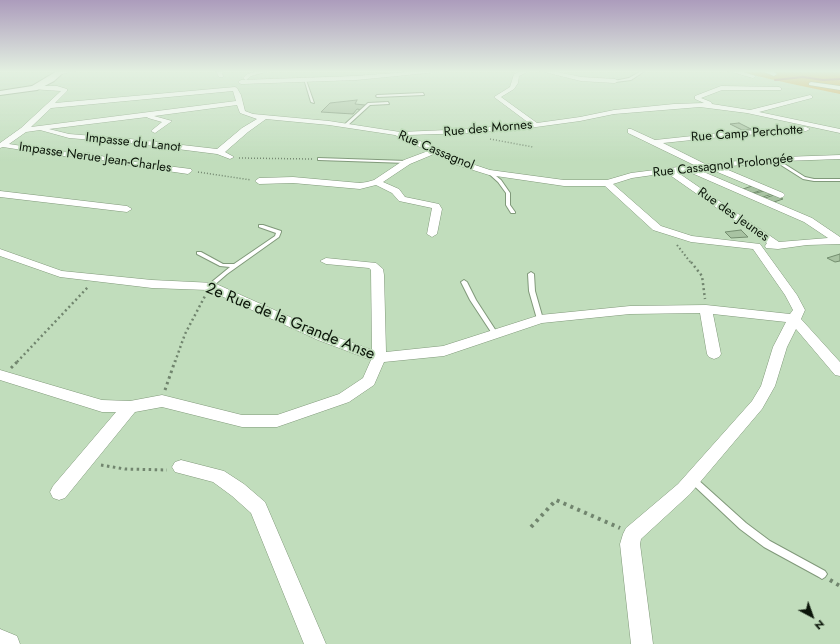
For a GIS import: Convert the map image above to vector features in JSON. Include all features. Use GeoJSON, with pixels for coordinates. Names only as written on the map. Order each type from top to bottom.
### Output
{"type":"FeatureCollection","features":[{"type":"Feature","properties":{"kind":"street"},"geometry":{"type":"LineString","coordinates":[[1,143],[24,130],[53,101]]}},
{"type":"Feature","properties":{"kind":"street"},"geometry":{"type":"LineString","coordinates":[[48,106],[102,101]]}},
{"type":"Feature","properties":{"kind":"street"},"geometry":{"type":"LineString","coordinates":[[24,130],[240,104],[239,101]]}},
{"type":"Feature","properties":{"kind":"street"},"geometry":{"type":"LineString","coordinates":[[501,101],[536,125]]}},
{"type":"Feature","properties":{"kind":"street"},"geometry":{"type":"LineString","coordinates":[[704,101],[722,106]]}},
{"type":"Feature","properties":{"kind":"street"},"geometry":{"type":"LineString","coordinates":[[746,111],[756,111],[794,101]]}},
{"type":"Feature","properties":{"kind":"street","name":"Rue Cassagnol"},"geometry":{"type":"LineString","coordinates":[[240,104],[242,112],[263,118],[346,125],[397,133],[436,150],[460,163],[489,172],[564,183],[607,183]]}},
{"type":"Feature","properties":{"kind":"street","name":"Rue des Mornes"},"geometry":{"type":"LineString","coordinates":[[397,133],[471,131],[536,125],[580,119],[614,112],[674,106],[722,106],[840,131]]}},
{"type":"Feature","properties":{"kind":"street"},"geometry":{"type":"LineString","coordinates":[[139,115],[168,121],[155,132]]}},
{"type":"Feature","properties":{"kind":"street"},"geometry":{"type":"LineString","coordinates":[[219,152],[228,146],[245,130],[263,118]]}},
{"type":"Feature","properties":{"kind":"street","name":"Rue Camp Perchotte"},"geometry":{"type":"LineString","coordinates":[[654,142],[730,134],[829,128],[840,125]]}},
{"type":"Feature","properties":{"kind":"street","name":"Impasse du Lanot"},"geometry":{"type":"LineString","coordinates":[[36,128],[69,136],[130,141],[219,152],[230,157]]}},
{"type":"Feature","properties":{"kind":"street"},"geometry":{"type":"LineString","coordinates":[[631,131],[708,167],[780,195]]}},
{"type":"Feature","properties":{"kind":"street","name":"Impasse Nerue Jean-Charles"},"geometry":{"type":"LineString","coordinates":[[1,143],[61,154],[88,155],[119,162],[188,171]]}},
{"type":"Feature","properties":{"kind":"street"},"geometry":{"type":"LineString","coordinates":[[259,181],[293,180],[360,186],[368,185],[376,182],[407,162],[436,150]]}},
{"type":"Feature","properties":{"kind":"street","name":"Rue Cassagnol Prolongée"},"geometry":{"type":"LineString","coordinates":[[607,183],[631,176],[669,170],[774,159],[840,158]]}},
{"type":"Feature","properties":{"kind":"street"},"geometry":{"type":"LineString","coordinates":[[688,168],[808,220],[840,241]]}},
{"type":"Feature","properties":{"kind":"street","name":"Rue des Jeunes"},"geometry":{"type":"LineString","coordinates":[[669,170],[778,246]]}},
{"type":"Feature","properties":{"kind":"street"},"geometry":{"type":"LineString","coordinates":[[376,182],[396,191],[399,198],[436,206],[437,209],[432,234]]}},
{"type":"Feature","properties":{"kind":"street"},"geometry":{"type":"LineString","coordinates":[[607,183],[657,228],[691,239],[756,246],[778,246],[807,242],[840,241]]}},
{"type":"Feature","properties":{"kind":"street"},"geometry":{"type":"LineString","coordinates":[[0,194],[126,209]]}},
{"type":"Feature","properties":{"kind":"street"},"geometry":{"type":"LineString","coordinates":[[642,644],[630,544],[633,534],[693,480],[757,405],[768,386],[780,347],[799,310],[791,295],[756,246]]}},
{"type":"Feature","properties":{"kind":"street","name":"2e Rue de la Grande Anse"},"geometry":{"type":"LineString","coordinates":[[0,252],[60,274],[152,284],[210,286],[323,337],[379,358],[444,351],[540,319],[630,310],[706,309],[794,319]]}},
{"type":"Feature","properties":{"kind":"street"},"geometry":{"type":"LineString","coordinates":[[1,376],[102,406],[130,407],[162,401],[242,421],[277,421],[344,398],[369,381],[379,358],[377,268],[372,265],[326,261]]}},
{"type":"Feature","properties":{"kind":"street"},"geometry":{"type":"LineString","coordinates":[[706,309],[714,354]]}},
{"type":"Feature","properties":{"kind":"street"},"geometry":{"type":"LineString","coordinates":[[794,319],[840,371]]}},
{"type":"Feature","properties":{"kind":"street"},"geometry":{"type":"LineString","coordinates":[[59,492],[130,407]]}},
{"type":"Feature","properties":{"kind":"street"},"geometry":{"type":"LineString","coordinates":[[182,467],[218,476],[238,490],[258,508],[315,644]]}},
{"type":"Feature","properties":{"kind":"street"},"geometry":{"type":"LineString","coordinates":[[0,640],[9,644]]}},
{"type":"Feature","properties":{"kind":"lane"},"geometry":{"type":"LineString","coordinates":[[346,125],[369,104],[388,103]]}},
{"type":"Feature","properties":{"kind":"lane"},"geometry":{"type":"LineString","coordinates":[[319,159],[407,162]]}},
{"type":"Feature","properties":{"kind":"lane"},"geometry":{"type":"LineString","coordinates":[[774,159],[804,178],[814,180],[840,180]]}},
{"type":"Feature","properties":{"kind":"lane"},"geometry":{"type":"LineString","coordinates":[[489,172],[500,181],[508,193],[508,205],[513,212]]}},
{"type":"Feature","properties":{"kind":"lane"},"geometry":{"type":"LineString","coordinates":[[210,286],[234,266],[277,237],[279,232],[261,226]]}},
{"type":"Feature","properties":{"kind":"lane"},"geometry":{"type":"LineString","coordinates":[[199,253],[222,265],[234,266]]}},
{"type":"Feature","properties":{"kind":"lane"},"geometry":{"type":"LineString","coordinates":[[531,274],[532,291],[540,319]]}},
{"type":"Feature","properties":{"kind":"lane"},"geometry":{"type":"LineString","coordinates":[[464,282],[473,300],[495,334]]}},
{"type":"Feature","properties":{"kind":"lane"},"geometry":{"type":"LineString","coordinates":[[693,480],[743,526],[767,544],[822,574]]}},
{"type":"Feature","properties":{"kind":"path"},"geometry":{"type":"LineString","coordinates":[[514,144],[533,147]]}},
{"type":"Feature","properties":{"kind":"path"},"geometry":{"type":"LineString","coordinates":[[230,157],[319,159]]}},
{"type":"Feature","properties":{"kind":"path"},"geometry":{"type":"LineString","coordinates":[[188,171],[259,181]]}},
{"type":"Feature","properties":{"kind":"path"},"geometry":{"type":"LineString","coordinates":[[666,231],[702,276],[706,309]]}},
{"type":"Feature","properties":{"kind":"path"},"geometry":{"type":"LineString","coordinates":[[1,376],[95,279]]}},
{"type":"Feature","properties":{"kind":"path"},"geometry":{"type":"LineString","coordinates":[[162,401],[185,334],[210,286]]}},
{"type":"Feature","properties":{"kind":"path"},"geometry":{"type":"LineString","coordinates":[[85,462],[125,469],[164,471],[182,467]]}},
{"type":"Feature","properties":{"kind":"path"},"geometry":{"type":"LineString","coordinates":[[531,527],[556,500],[633,534]]}},
{"type":"Feature","properties":{"kind":"building"},"geometry":{"type":"Polygon","coordinates":[[[356,101],[355,104],[365,105],[362,110],[357,109],[353,114],[321,112],[330,103],[356,101]]]}},
{"type":"Feature","properties":{"kind":"building"},"geometry":{"type":"Polygon","coordinates":[[[739,123],[751,129],[742,130],[730,124],[739,123]]]}},
{"type":"Feature","properties":{"kind":"building"},"geometry":{"type":"Polygon","coordinates":[[[752,186],[762,190],[750,194],[740,190],[752,186]]]}},
{"type":"Feature","properties":{"kind":"building"},"geometry":{"type":"Polygon","coordinates":[[[764,191],[772,194],[760,198],[752,194],[764,191]]]}},
{"type":"Feature","properties":{"kind":"building"},"geometry":{"type":"Polygon","coordinates":[[[774,195],[783,199],[771,203],[762,199],[774,195]]]}},
{"type":"Feature","properties":{"kind":"building"},"geometry":{"type":"Polygon","coordinates":[[[741,230],[748,237],[731,238],[725,232],[741,230]]]}},
{"type":"Feature","properties":{"kind":"building"},"geometry":{"type":"Polygon","coordinates":[[[840,254],[840,261],[835,262],[827,258],[840,254]]]}}]}
